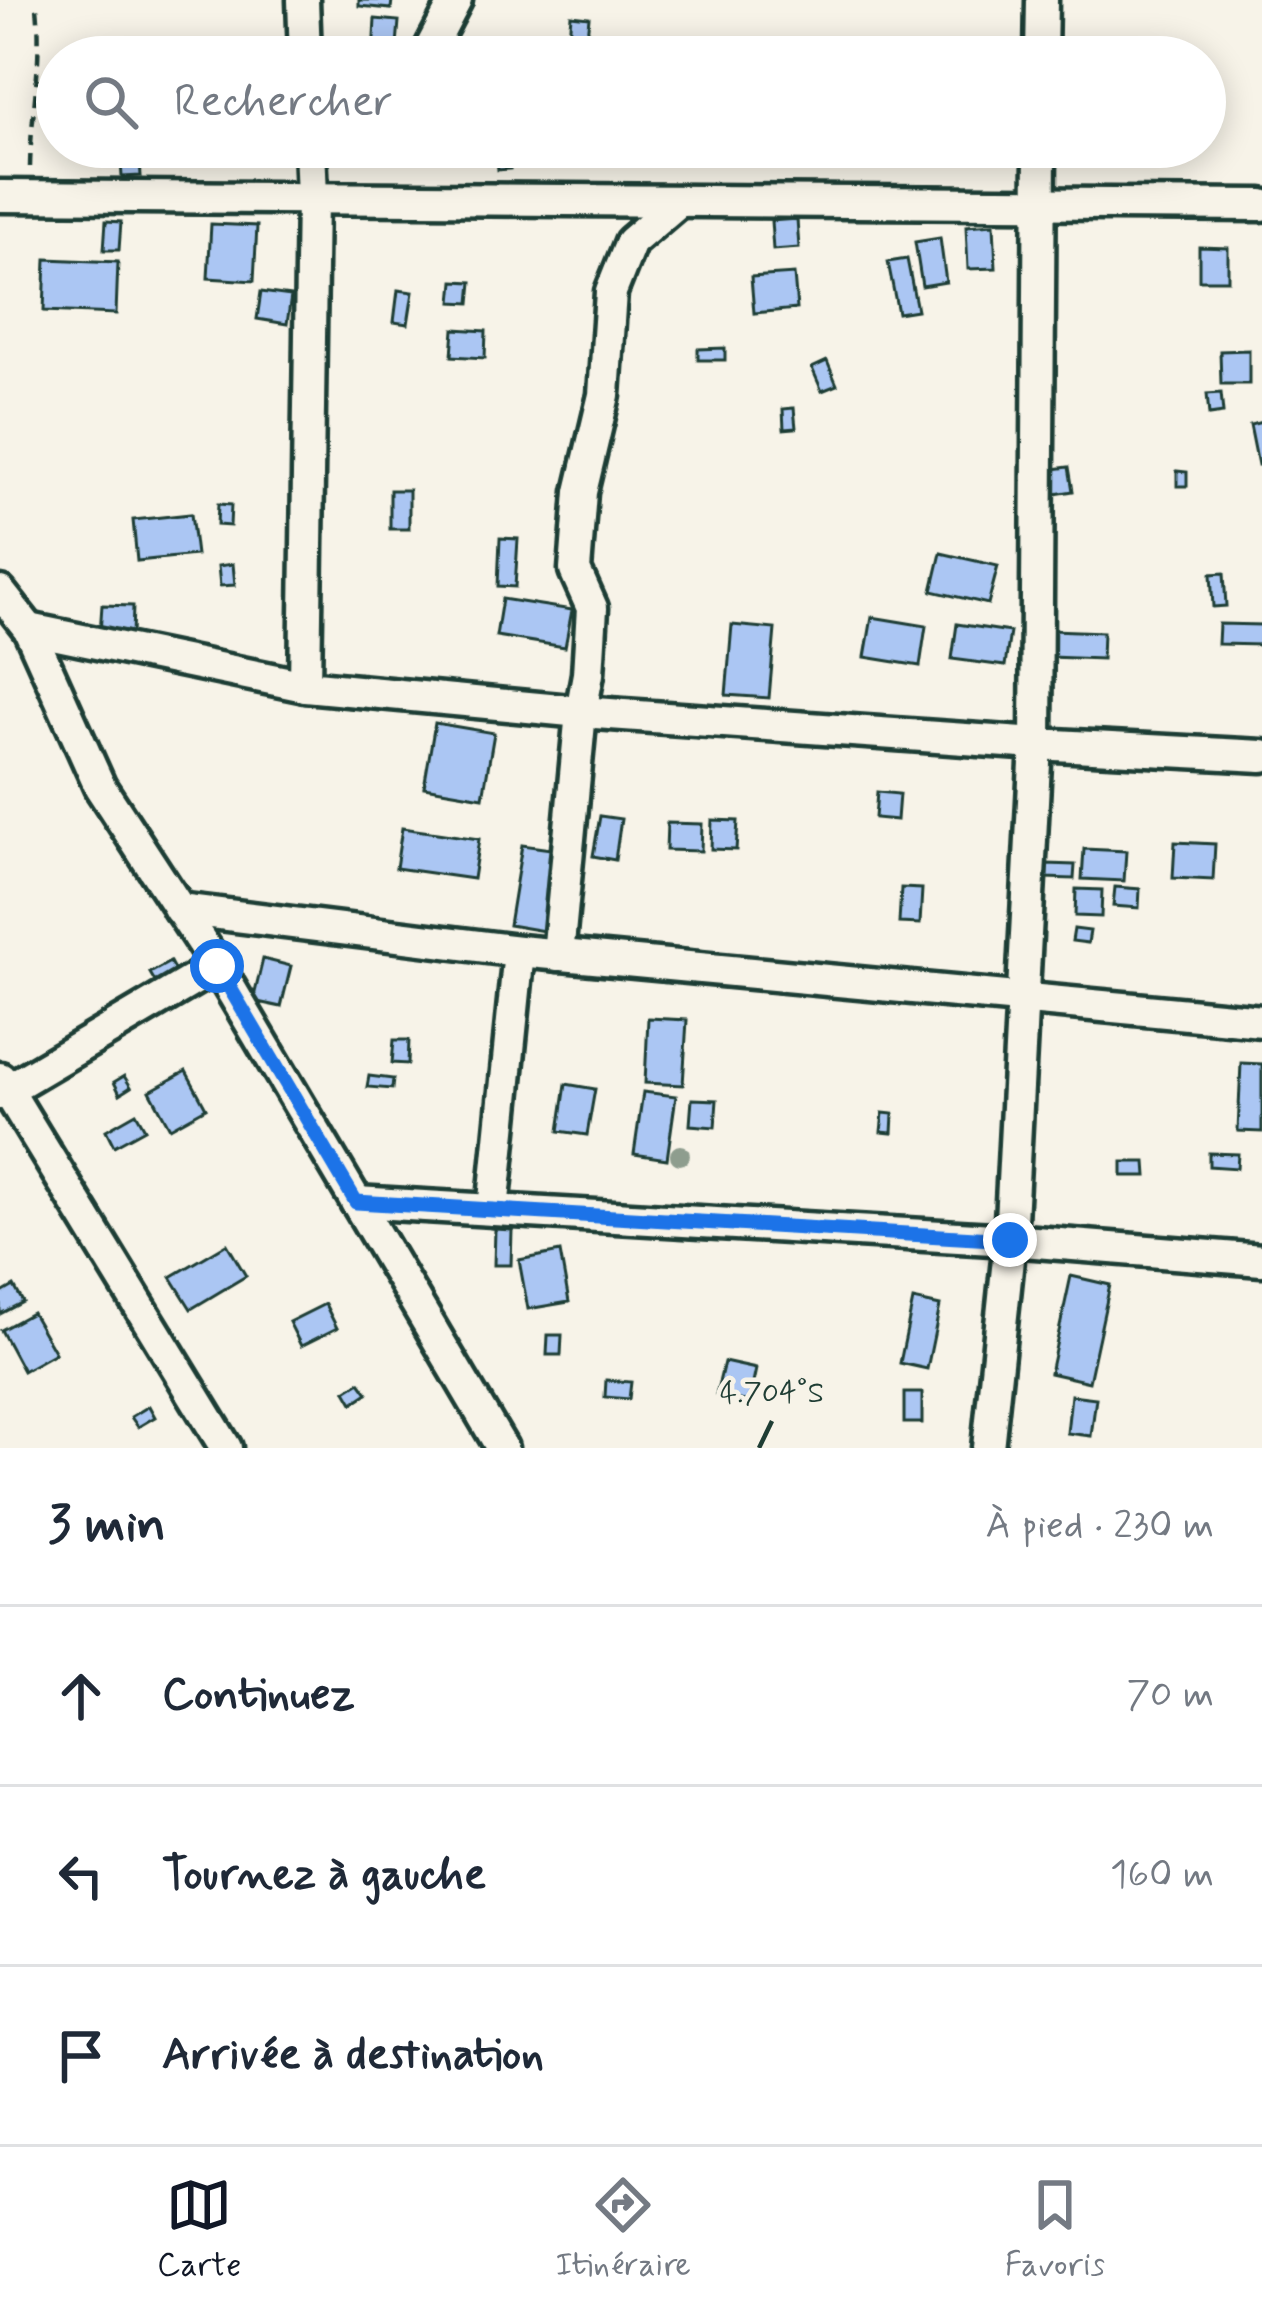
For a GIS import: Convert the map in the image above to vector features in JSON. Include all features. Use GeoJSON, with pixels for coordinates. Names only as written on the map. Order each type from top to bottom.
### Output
{"type":"FeatureCollection","features":[{"type":"Feature","properties":{"kind":"street"},"geometry":{"type":"LineString","coordinates":[[302,0],[304,36]]}},
{"type":"Feature","properties":{"kind":"street"},"geometry":{"type":"LineString","coordinates":[[437,36],[456,0]]}},
{"type":"Feature","properties":{"kind":"street"},"geometry":{"type":"LineString","coordinates":[[1041,36],[1042,0]]}},
{"type":"Feature","properties":{"kind":"street"},"geometry":{"type":"LineString","coordinates":[[305,686],[311,168]]}},
{"type":"Feature","properties":{"kind":"street"},"geometry":{"type":"LineString","coordinates":[[312,197],[325,168]]}},
{"type":"Feature","properties":{"kind":"street"},"geometry":{"type":"LineString","coordinates":[[988,1448],[1010,1240],[1036,744],[1040,168]]}},
{"type":"Feature","properties":{"kind":"street"},"geometry":{"type":"LineString","coordinates":[[15,196],[1262,205]]}},
{"type":"Feature","properties":{"kind":"street"},"geometry":{"type":"LineString","coordinates":[[558,955],[592,608],[575,570],[581,492],[604,395],[611,292],[631,242],[679,201]]}},
{"type":"Feature","properties":{"kind":"street"},"geometry":{"type":"LineString","coordinates":[[0,592],[29,629],[100,787],[217,966],[502,1448]]}},
{"type":"Feature","properties":{"kind":"street"},"geometry":{"type":"LineString","coordinates":[[29,629],[305,686],[580,712],[1262,756]]}},
{"type":"Feature","properties":{"kind":"street"},"geometry":{"type":"LineString","coordinates":[[179,910],[558,955],[1262,1021]]}},
{"type":"Feature","properties":{"kind":"street"},"geometry":{"type":"LineString","coordinates":[[493,1210],[519,951]]}},
{"type":"Feature","properties":{"kind":"street"},"geometry":{"type":"LineString","coordinates":[[217,966],[2,1087],[226,1448]]}},
{"type":"Feature","properties":{"kind":"street"},"geometry":{"type":"LineString","coordinates":[[356,1202],[1010,1240],[1262,1260]]}},
{"type":"Feature","properties":{"kind":"path"},"geometry":{"type":"LineString","coordinates":[[36,0],[39,36]]}},
{"type":"Feature","properties":{"kind":"path"},"geometry":{"type":"LineString","coordinates":[[15,196],[31,134],[36,88]]}},
{"type":"Feature","properties":{"kind":"building"},"geometry":{"type":"Polygon","coordinates":[[[359,0],[392,0],[391,9],[359,6],[359,0]]]}},
{"type":"Feature","properties":{"kind":"building"},"geometry":{"type":"Polygon","coordinates":[[[571,15],[589,17],[587,36],[569,36],[571,15]]]}},
{"type":"Feature","properties":{"kind":"building"},"geometry":{"type":"Polygon","coordinates":[[[375,19],[399,21],[398,36],[374,36],[375,19]]]}},
{"type":"Feature","properties":{"kind":"building"},"geometry":{"type":"Polygon","coordinates":[[[121,168],[140,168],[141,176],[122,177],[121,168]]]}},
{"type":"Feature","properties":{"kind":"building"},"geometry":{"type":"Polygon","coordinates":[[[797,219],[799,248],[773,250],[771,221],[797,219]]]}},
{"type":"Feature","properties":{"kind":"building"},"geometry":{"type":"Polygon","coordinates":[[[106,221],[121,222],[119,250],[104,250],[106,221]]]}},
{"type":"Feature","properties":{"kind":"building"},"geometry":{"type":"Polygon","coordinates":[[[211,224],[257,226],[254,281],[208,278],[211,224]]]}},
{"type":"Feature","properties":{"kind":"building"},"geometry":{"type":"Polygon","coordinates":[[[994,224],[996,268],[968,269],[966,226],[994,224]]]}},
{"type":"Feature","properties":{"kind":"building"},"geometry":{"type":"Polygon","coordinates":[[[940,238],[946,282],[922,286],[915,242],[940,238]]]}},
{"type":"Feature","properties":{"kind":"building"},"geometry":{"type":"Polygon","coordinates":[[[1199,247],[1228,248],[1228,280],[1199,280],[1199,247]]]}},
{"type":"Feature","properties":{"kind":"building"},"geometry":{"type":"Polygon","coordinates":[[[46,259],[118,262],[116,314],[44,311],[46,259]]]}},
{"type":"Feature","properties":{"kind":"building"},"geometry":{"type":"Polygon","coordinates":[[[907,259],[917,310],[898,313],[888,262],[907,259]]]}},
{"type":"Feature","properties":{"kind":"building"},"geometry":{"type":"Polygon","coordinates":[[[794,274],[797,309],[754,313],[751,277],[794,274]]]}},
{"type":"Feature","properties":{"kind":"building"},"geometry":{"type":"Polygon","coordinates":[[[454,281],[472,282],[470,303],[452,302],[454,281]]]}},
{"type":"Feature","properties":{"kind":"building"},"geometry":{"type":"Polygon","coordinates":[[[398,290],[413,292],[408,324],[394,322],[398,290]]]}},
{"type":"Feature","properties":{"kind":"building"},"geometry":{"type":"Polygon","coordinates":[[[261,292],[291,296],[287,324],[257,319],[261,292]]]}},
{"type":"Feature","properties":{"kind":"building"},"geometry":{"type":"Polygon","coordinates":[[[454,329],[486,331],[485,358],[452,356],[454,329]]]}},
{"type":"Feature","properties":{"kind":"building"},"geometry":{"type":"Polygon","coordinates":[[[725,348],[725,360],[698,360],[698,349],[725,348]]]}},
{"type":"Feature","properties":{"kind":"building"},"geometry":{"type":"Polygon","coordinates":[[[1249,350],[1249,384],[1221,384],[1220,351],[1249,350]]]}},
{"type":"Feature","properties":{"kind":"building"},"geometry":{"type":"Polygon","coordinates":[[[827,361],[837,385],[822,391],[812,368],[827,361]]]}},
{"type":"Feature","properties":{"kind":"building"},"geometry":{"type":"Polygon","coordinates":[[[1221,393],[1223,413],[1209,415],[1207,394],[1221,393]]]}},
{"type":"Feature","properties":{"kind":"building"},"geometry":{"type":"Polygon","coordinates":[[[794,408],[796,428],[784,429],[783,409],[794,408]]]}},
{"type":"Feature","properties":{"kind":"building"},"geometry":{"type":"Polygon","coordinates":[[[1262,422],[1262,464],[1258,465],[1250,425],[1262,422]]]}},
{"type":"Feature","properties":{"kind":"building"},"geometry":{"type":"Polygon","coordinates":[[[1069,467],[1073,491],[1049,495],[1045,470],[1069,467]]]}},
{"type":"Feature","properties":{"kind":"building"},"geometry":{"type":"Polygon","coordinates":[[[1177,471],[1187,472],[1187,486],[1177,486],[1177,471]]]}},
{"type":"Feature","properties":{"kind":"building"},"geometry":{"type":"Polygon","coordinates":[[[390,490],[409,490],[409,529],[390,529],[390,490]]]}},
{"type":"Feature","properties":{"kind":"building"},"geometry":{"type":"Polygon","coordinates":[[[218,504],[231,505],[230,526],[217,525],[218,504]]]}},
{"type":"Feature","properties":{"kind":"building"},"geometry":{"type":"Polygon","coordinates":[[[191,514],[196,555],[137,561],[133,520],[191,514]]]}},
{"type":"Feature","properties":{"kind":"building"},"geometry":{"type":"Polygon","coordinates":[[[500,538],[518,539],[515,587],[498,586],[500,538]]]}},
{"type":"Feature","properties":{"kind":"building"},"geometry":{"type":"Polygon","coordinates":[[[941,553],[998,566],[988,604],[932,591],[941,553]]]}},
{"type":"Feature","properties":{"kind":"building"},"geometry":{"type":"Polygon","coordinates":[[[233,564],[235,585],[220,586],[218,566],[233,564]]]}},
{"type":"Feature","properties":{"kind":"building"},"geometry":{"type":"Polygon","coordinates":[[[1224,573],[1226,606],[1213,607],[1211,574],[1224,573]]]}},
{"type":"Feature","properties":{"kind":"building"},"geometry":{"type":"Polygon","coordinates":[[[502,599],[572,610],[565,647],[496,636],[502,599]]]}},
{"type":"Feature","properties":{"kind":"building"},"geometry":{"type":"Polygon","coordinates":[[[102,605],[133,606],[132,635],[100,633],[102,605]]]}},
{"type":"Feature","properties":{"kind":"building"},"geometry":{"type":"Polygon","coordinates":[[[872,617],[926,626],[920,666],[865,657],[872,617]]]}},
{"type":"Feature","properties":{"kind":"building"},"geometry":{"type":"Polygon","coordinates":[[[957,624],[1010,632],[1005,666],[952,659],[957,624]]]}},
{"type":"Feature","properties":{"kind":"building"},"geometry":{"type":"Polygon","coordinates":[[[1219,624],[1262,625],[1262,645],[1218,644],[1219,624]]]}},
{"type":"Feature","properties":{"kind":"building"},"geometry":{"type":"Polygon","coordinates":[[[732,625],[775,629],[769,698],[726,695],[732,625]]]}},
{"type":"Feature","properties":{"kind":"building"},"geometry":{"type":"Polygon","coordinates":[[[1051,630],[1103,632],[1102,659],[1049,657],[1051,630]]]}},
{"type":"Feature","properties":{"kind":"building"},"geometry":{"type":"Polygon","coordinates":[[[435,723],[494,733],[483,797],[424,787],[435,723]]]}},
{"type":"Feature","properties":{"kind":"building"},"geometry":{"type":"Polygon","coordinates":[[[877,792],[899,794],[897,820],[875,818],[877,792]]]}},
{"type":"Feature","properties":{"kind":"building"},"geometry":{"type":"Polygon","coordinates":[[[600,816],[621,819],[615,860],[593,856],[600,816]]]}},
{"type":"Feature","properties":{"kind":"building"},"geometry":{"type":"Polygon","coordinates":[[[712,820],[738,821],[736,850],[711,849],[712,820]]]}},
{"type":"Feature","properties":{"kind":"building"},"geometry":{"type":"Polygon","coordinates":[[[667,823],[702,824],[701,851],[666,850],[667,823]]]}},
{"type":"Feature","properties":{"kind":"building"},"geometry":{"type":"Polygon","coordinates":[[[402,828],[479,839],[473,879],[396,868],[402,828]]]}},
{"type":"Feature","properties":{"kind":"building"},"geometry":{"type":"Polygon","coordinates":[[[1175,842],[1215,844],[1213,880],[1173,878],[1175,842]]]}},
{"type":"Feature","properties":{"kind":"building"},"geometry":{"type":"Polygon","coordinates":[[[522,845],[558,850],[544,931],[509,925],[522,845]]]}},
{"type":"Feature","properties":{"kind":"building"},"geometry":{"type":"Polygon","coordinates":[[[1084,849],[1126,851],[1124,881],[1082,879],[1084,849]]]}},
{"type":"Feature","properties":{"kind":"building"},"geometry":{"type":"Polygon","coordinates":[[[1046,864],[1075,865],[1074,879],[1045,878],[1046,864]]]}},
{"type":"Feature","properties":{"kind":"building"},"geometry":{"type":"Polygon","coordinates":[[[1115,887],[1140,889],[1139,908],[1113,906],[1115,887]]]}},
{"type":"Feature","properties":{"kind":"building"},"geometry":{"type":"Polygon","coordinates":[[[901,888],[922,889],[920,924],[899,923],[901,888]]]}},
{"type":"Feature","properties":{"kind":"building"},"geometry":{"type":"Polygon","coordinates":[[[1076,889],[1102,890],[1101,917],[1075,916],[1076,889]]]}},
{"type":"Feature","properties":{"kind":"building"},"geometry":{"type":"Polygon","coordinates":[[[1074,929],[1090,931],[1088,943],[1072,941],[1074,929]]]}},
{"type":"Feature","properties":{"kind":"building"},"geometry":{"type":"Polygon","coordinates":[[[263,959],[291,966],[281,1007],[253,1001],[263,959]]]}},
{"type":"Feature","properties":{"kind":"building"},"geometry":{"type":"Polygon","coordinates":[[[170,962],[179,979],[160,990],[150,973],[170,962]]]}},
{"type":"Feature","properties":{"kind":"building"},"geometry":{"type":"Polygon","coordinates":[[[648,1018],[687,1020],[683,1085],[645,1083],[648,1018]]]}},
{"type":"Feature","properties":{"kind":"building"},"geometry":{"type":"Polygon","coordinates":[[[394,1040],[409,1040],[408,1064],[392,1063],[394,1040]]]}},
{"type":"Feature","properties":{"kind":"building"},"geometry":{"type":"Polygon","coordinates":[[[1241,1063],[1262,1064],[1262,1132],[1238,1131],[1241,1063]]]}},
{"type":"Feature","properties":{"kind":"building"},"geometry":{"type":"Polygon","coordinates":[[[186,1071],[206,1108],[170,1128],[150,1091],[186,1071]]]}},
{"type":"Feature","properties":{"kind":"building"},"geometry":{"type":"Polygon","coordinates":[[[124,1076],[131,1087],[120,1094],[114,1082],[124,1076]]]}},
{"type":"Feature","properties":{"kind":"building"},"geometry":{"type":"Polygon","coordinates":[[[369,1076],[393,1079],[392,1089],[367,1087],[369,1076]]]}},
{"type":"Feature","properties":{"kind":"building"},"geometry":{"type":"Polygon","coordinates":[[[566,1084],[595,1089],[587,1135],[559,1131],[566,1084]]]}},
{"type":"Feature","properties":{"kind":"building"},"geometry":{"type":"Polygon","coordinates":[[[643,1092],[676,1096],[667,1159],[634,1154],[643,1092]]]}},
{"type":"Feature","properties":{"kind":"building"},"geometry":{"type":"Polygon","coordinates":[[[692,1099],[717,1100],[715,1127],[690,1125],[692,1099]]]}},
{"type":"Feature","properties":{"kind":"building"},"geometry":{"type":"Polygon","coordinates":[[[136,1113],[145,1129],[114,1146],[106,1130],[136,1113]]]}},
{"type":"Feature","properties":{"kind":"building"},"geometry":{"type":"Polygon","coordinates":[[[883,1113],[893,1114],[892,1133],[881,1132],[883,1113]]]}},
{"type":"Feature","properties":{"kind":"building"},"geometry":{"type":"Polygon","coordinates":[[[1209,1153],[1238,1154],[1237,1168],[1209,1166],[1209,1153]]]}},
{"type":"Feature","properties":{"kind":"building"},"geometry":{"type":"Polygon","coordinates":[[[1122,1162],[1146,1162],[1147,1176],[1122,1176],[1122,1162]]]}},
{"type":"Feature","properties":{"kind":"building"},"geometry":{"type":"Polygon","coordinates":[[[495,1229],[512,1230],[511,1265],[494,1265],[495,1229]]]}},
{"type":"Feature","properties":{"kind":"building"},"geometry":{"type":"Polygon","coordinates":[[[227,1244],[246,1276],[191,1309],[171,1277],[227,1244]]]}},
{"type":"Feature","properties":{"kind":"building"},"geometry":{"type":"Polygon","coordinates":[[[560,1252],[569,1302],[528,1309],[519,1260],[560,1252]]]}},
{"type":"Feature","properties":{"kind":"building"},"geometry":{"type":"Polygon","coordinates":[[[1071,1276],[1110,1285],[1089,1382],[1050,1373],[1071,1276]]]}},
{"type":"Feature","properties":{"kind":"building"},"geometry":{"type":"Polygon","coordinates":[[[14,1286],[23,1302],[0,1314],[0,1294],[14,1286]]]}},
{"type":"Feature","properties":{"kind":"building"},"geometry":{"type":"Polygon","coordinates":[[[913,1300],[940,1306],[927,1369],[900,1363],[913,1300]]]}},
{"type":"Feature","properties":{"kind":"building"},"geometry":{"type":"Polygon","coordinates":[[[325,1304],[337,1328],[301,1346],[289,1322],[325,1304]]]}},
{"type":"Feature","properties":{"kind":"building"},"geometry":{"type":"Polygon","coordinates":[[[32,1313],[55,1353],[23,1371],[1,1330],[32,1313]]]}},
{"type":"Feature","properties":{"kind":"building"},"geometry":{"type":"Polygon","coordinates":[[[548,1335],[562,1335],[561,1355],[547,1355],[548,1335]]]}},
{"type":"Feature","properties":{"kind":"building"},"geometry":{"type":"Polygon","coordinates":[[[724,1362],[756,1369],[749,1402],[716,1395],[724,1362]]]}},
{"type":"Feature","properties":{"kind":"building"},"geometry":{"type":"Polygon","coordinates":[[[606,1380],[631,1382],[629,1399],[605,1397],[606,1380]]]}},
{"type":"Feature","properties":{"kind":"building"},"geometry":{"type":"Polygon","coordinates":[[[360,1382],[368,1393],[353,1403],[346,1391],[360,1382]]]}},
{"type":"Feature","properties":{"kind":"building"},"geometry":{"type":"Polygon","coordinates":[[[904,1393],[922,1393],[922,1423],[904,1423],[904,1393]]]}},
{"type":"Feature","properties":{"kind":"building"},"geometry":{"type":"Polygon","coordinates":[[[1071,1395],[1096,1398],[1091,1436],[1067,1433],[1071,1395]]]}},
{"type":"Feature","properties":{"kind":"building"},"geometry":{"type":"Polygon","coordinates":[[[149,1406],[155,1417],[138,1427],[131,1417],[149,1406]]]}},
{"type":"Feature","properties":{"kind":"route"},"geometry":{"type":"LineString","coordinates":[[217,966],[356,1202],[1010,1240]]}}]}
